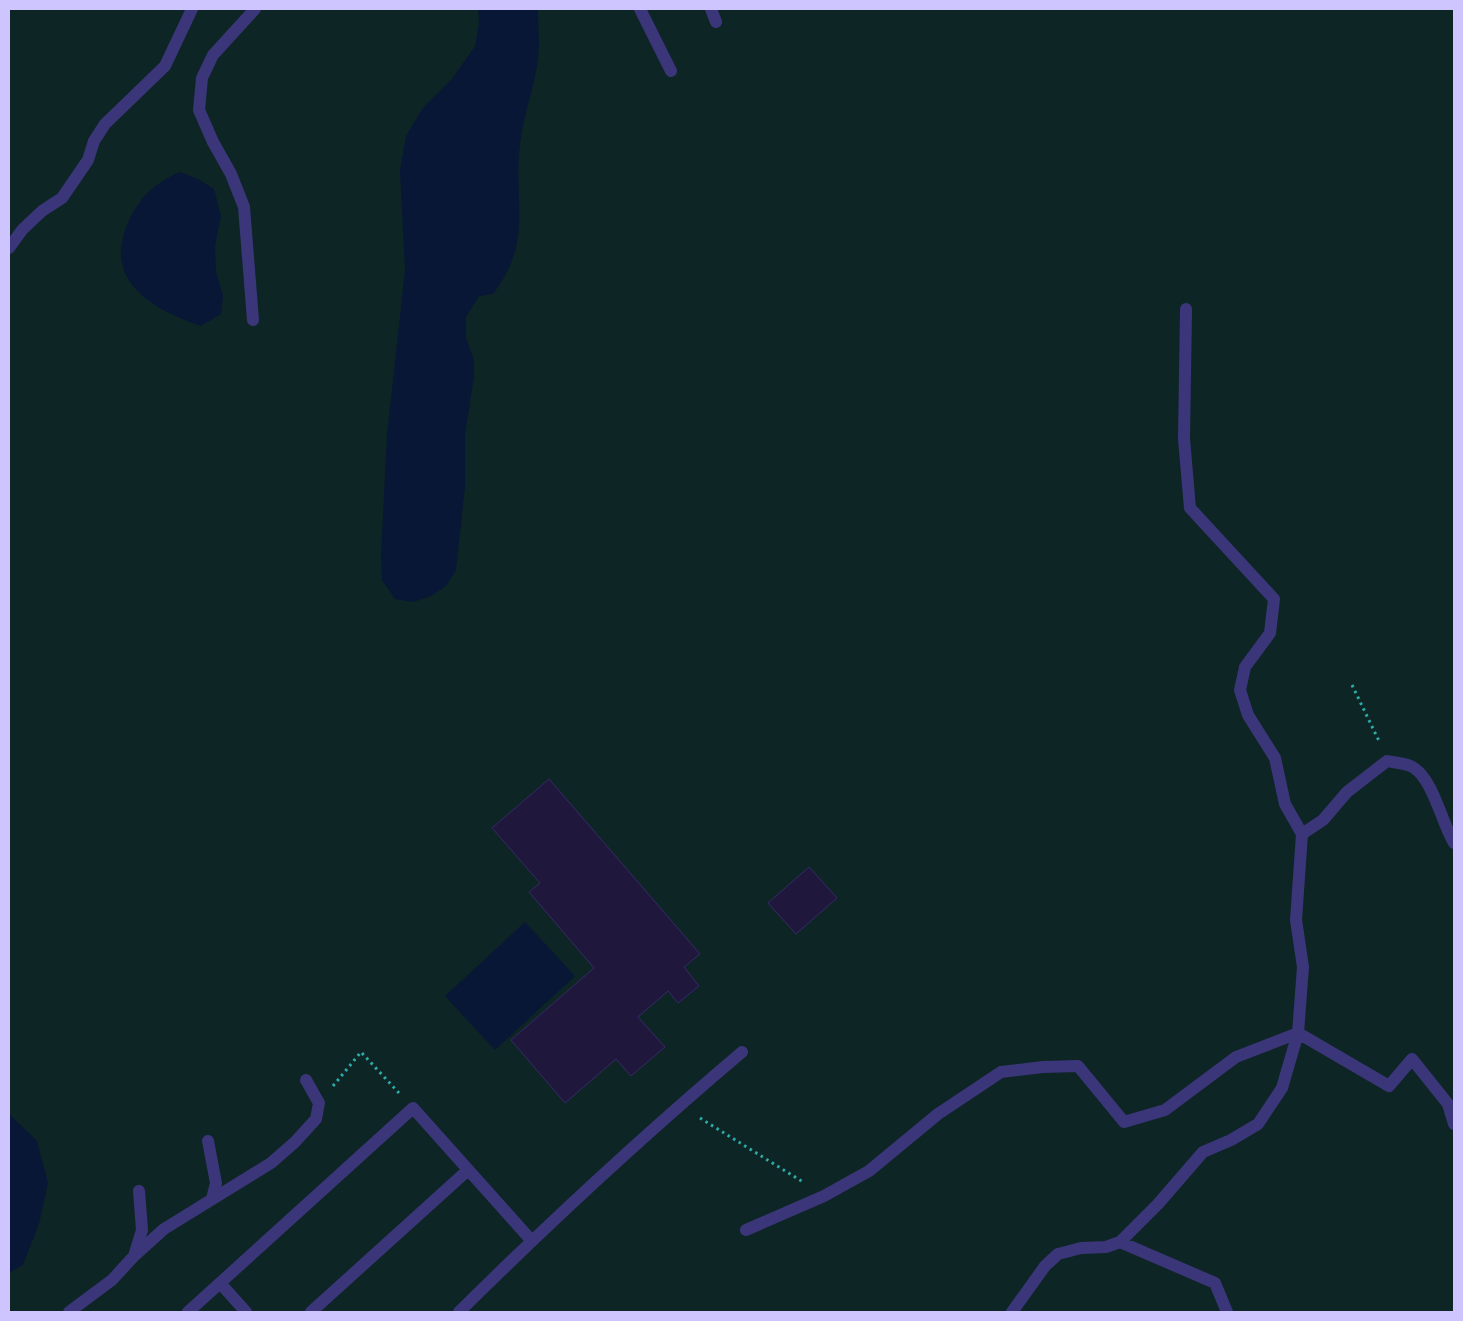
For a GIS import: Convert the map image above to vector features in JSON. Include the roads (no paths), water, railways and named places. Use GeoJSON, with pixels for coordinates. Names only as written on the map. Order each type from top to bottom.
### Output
{"type":"FeatureCollection","features":[{"type":"Feature","properties":{"kind":"lane"},"geometry":{"type":"LineString","coordinates":[[9,248],[28,224],[42,211],[62,198],[88,160],[94,141],[105,124],[165,66],[192,9]]}},
{"type":"Feature","properties":{"kind":"lane"},"geometry":{"type":"LineString","coordinates":[[252,320],[244,207],[231,174],[213,142],[199,110],[202,78],[213,55],[255,9]]}},
{"type":"Feature","properties":{"kind":"lane"},"geometry":{"type":"LineString","coordinates":[[640,9],[671,71]]}},
{"type":"Feature","properties":{"kind":"lane"},"geometry":{"type":"LineString","coordinates":[[711,9],[716,22]]}},
{"type":"Feature","properties":{"kind":"lane"},"geometry":{"type":"LineString","coordinates":[[1012,1312],[1045,1266],[1058,1254],[1081,1248],[1106,1247],[1120,1242],[1158,1204],[1203,1152],[1231,1140],[1258,1124],[1282,1088],[1298,1033],[1303,967],[1296,920],[1302,834],[1286,804],[1275,758],[1248,715],[1240,690],[1245,667],[1270,633],[1274,599],[1190,508],[1184,439],[1186,309]]}},
{"type":"Feature","properties":{"kind":"lane"},"geometry":{"type":"LineString","coordinates":[[1302,834],[1322,820],[1347,792],[1387,760],[1414,768],[1432,791],[1450,829],[1454,843]]}},
{"type":"Feature","properties":{"kind":"lane"},"geometry":{"type":"LineString","coordinates":[[1298,1033],[1389,1086],[1412,1059],[1448,1104],[1454,1124]]}},
{"type":"Feature","properties":{"kind":"lane"},"geometry":{"type":"LineString","coordinates":[[746,1230],[824,1196],[869,1170],[938,1114],[1001,1072],[1043,1067],[1078,1066],[1124,1122],[1164,1110],[1236,1057],[1298,1033]]}},
{"type":"Feature","properties":{"kind":"lane"},"geometry":{"type":"LineString","coordinates":[[459,1312],[531,1240],[679,1105],[742,1052]]}},
{"type":"Feature","properties":{"kind":"lane"},"geometry":{"type":"LineString","coordinates":[[69,1312],[112,1280],[134,1256],[164,1229],[271,1162],[295,1142],[316,1119],[319,1103],[306,1080]]}},
{"type":"Feature","properties":{"kind":"lane"},"geometry":{"type":"LineString","coordinates":[[188,1312],[413,1108],[531,1240]]}},
{"type":"Feature","properties":{"kind":"lane"},"geometry":{"type":"LineString","coordinates":[[208,1141],[216,1183],[212,1199]]}},
{"type":"Feature","properties":{"kind":"lane"},"geometry":{"type":"LineString","coordinates":[[311,1312],[468,1170]]}},
{"type":"Feature","properties":{"kind":"lane"},"geometry":{"type":"LineString","coordinates":[[134,1256],[142,1230],[139,1191]]}},
{"type":"Feature","properties":{"kind":"lane"},"geometry":{"type":"LineString","coordinates":[[1120,1242],[1215,1283],[1227,1312]]}},
{"type":"Feature","properties":{"kind":"lane"},"geometry":{"type":"LineString","coordinates":[[220,1284],[246,1312]]}},
{"type":"Feature","properties":{"kind":"water"},"geometry":{"type":"Polygon","coordinates":[[[478,9],[538,9],[538,58],[520,144],[519,221],[514,256],[506,274],[493,294],[479,296],[466,317],[466,338],[474,360],[474,376],[465,435],[465,487],[456,570],[446,586],[431,596],[413,602],[395,599],[382,580],[381,556],[387,435],[405,270],[400,170],[406,136],[423,108],[452,79],[475,46],[479,23],[478,9]]]}},
{"type":"Feature","properties":{"kind":"water"},"geometry":{"type":"Polygon","coordinates":[[[179,172],[198,179],[214,189],[221,216],[215,246],[216,272],[223,295],[221,314],[201,326],[166,311],[137,291],[127,278],[122,263],[121,245],[127,225],[142,199],[154,187],[179,172]]]}},
{"type":"Feature","properties":{"kind":"water"},"geometry":{"type":"Polygon","coordinates":[[[525,922],[575,976],[495,1050],[445,996],[525,922]]]}},
{"type":"Feature","properties":{"kind":"water"},"geometry":{"type":"Polygon","coordinates":[[[9,1114],[37,1141],[48,1183],[39,1224],[23,1265],[9,1273],[9,1114]]]}}]}
